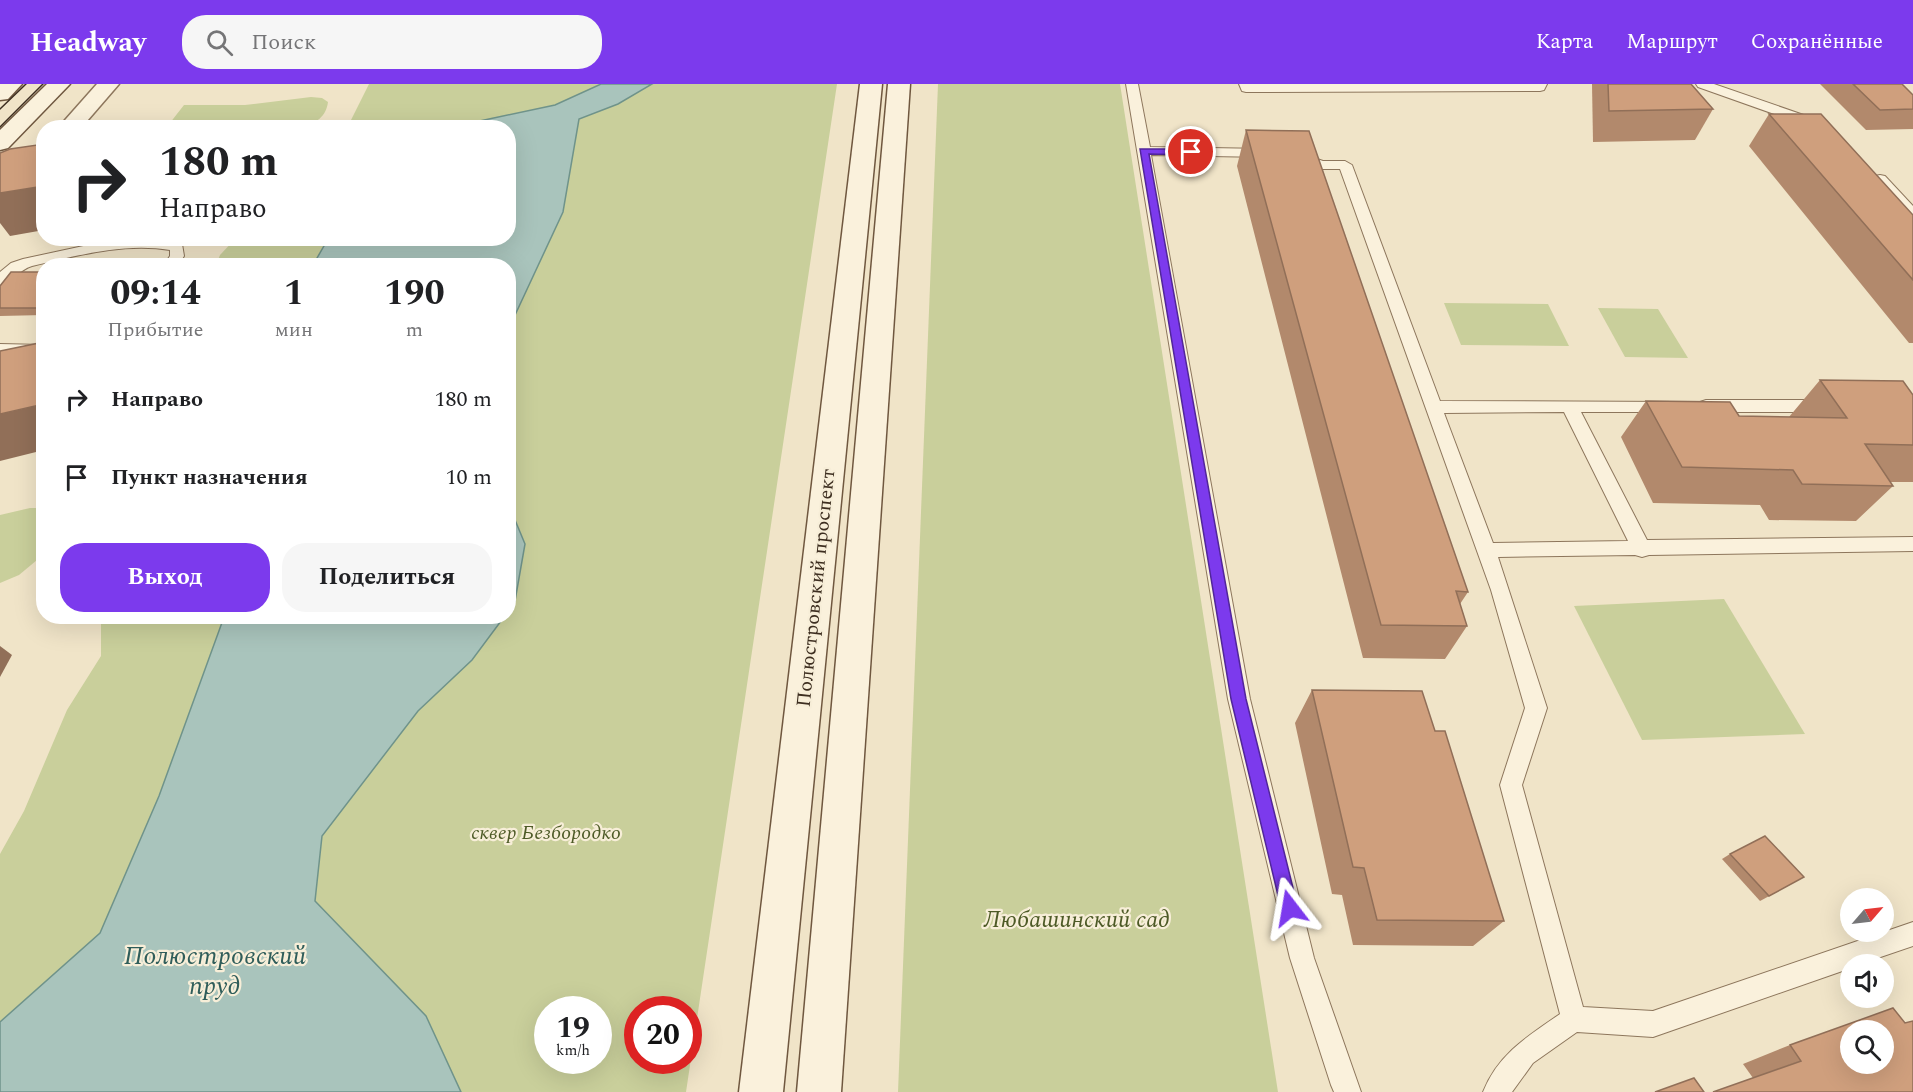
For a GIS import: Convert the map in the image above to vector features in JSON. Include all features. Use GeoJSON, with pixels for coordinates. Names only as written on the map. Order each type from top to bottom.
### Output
{"type":"FeatureCollection","features":[{"type":"Feature","properties":{"kind":"main road"},"geometry":{"type":"LineString","coordinates":[[0,94],[11,84]]}},
{"type":"Feature","properties":{"kind":"main road"},"geometry":{"type":"LineString","coordinates":[[0,143],[59,84]]}},
{"type":"Feature","properties":{"kind":"main road"},"geometry":{"type":"LineString","coordinates":[[76,120],[108,84]]}},
{"type":"Feature","properties":{"kind":"main road","name":"Полюстровский проспект"},"geometry":{"type":"LineString","coordinates":[[761,1092],[871,84]]}},
{"type":"Feature","properties":{"kind":"main road","name":"Полюстровский проспект"},"geometry":{"type":"LineString","coordinates":[[819,1092],[899,84]]}},
{"type":"Feature","properties":{"kind":"lane"},"geometry":{"type":"LineString","coordinates":[[1132,84],[1239,699],[1302,958],[1348,1092]]}},
{"type":"Feature","properties":{"kind":"lane"},"geometry":{"type":"LineString","coordinates":[[1245,84],[1246,88],[1540,87],[1541,84]]}},
{"type":"Feature","properties":{"kind":"lane"},"geometry":{"type":"LineString","coordinates":[[1702,84],[1822,126]]}},
{"type":"Feature","properties":{"kind":"lane"},"geometry":{"type":"LineString","coordinates":[[1144,151],[1285,153],[1322,165],[1345,165],[1487,550],[1536,708],[1511,785],[1574,1019]]}},
{"type":"Feature","properties":{"kind":"lane"},"geometry":{"type":"LineString","coordinates":[[1873,172],[1913,214]]}},
{"type":"Feature","properties":{"kind":"lane"},"geometry":{"type":"LineString","coordinates":[[51,258],[121,246]]}},
{"type":"Feature","properties":{"kind":"lane"},"geometry":{"type":"LineString","coordinates":[[0,280],[16,266],[36,261]]}},
{"type":"Feature","properties":{"kind":"lane"},"geometry":{"type":"LineString","coordinates":[[0,350],[36,350]]}},
{"type":"Feature","properties":{"kind":"lane"},"geometry":{"type":"LineString","coordinates":[[1433,406],[1843,406]]}},
{"type":"Feature","properties":{"kind":"lane"},"geometry":{"type":"LineString","coordinates":[[1570,406],[1642,550]]}},
{"type":"Feature","properties":{"kind":"lane"},"geometry":{"type":"LineString","coordinates":[[1487,550],[1642,550],[1913,544]]}},
{"type":"Feature","properties":{"kind":"lane"},"geometry":{"type":"LineString","coordinates":[[1496,1092],[1524,1054],[1574,1019],[1653,1024],[1913,934]]}},
{"type":"Feature","properties":{"kind":"green space"},"geometry":{"type":"Polygon","coordinates":[[[369,84],[601,84],[555,105],[484,120],[351,120],[369,84]]]}},
{"type":"Feature","properties":{"kind":"green space","name":"сквер Безбородко"},"geometry":{"type":"Polygon","coordinates":[[[652,84],[837,84],[700,996],[624,996],[624,1074],[689,1074],[686,1092],[461,1092],[426,1016],[315,901],[322,836],[418,711],[472,660],[499,624],[516,624],[516,595],[525,544],[516,521],[516,313],[563,212],[579,119],[618,104],[652,84]]]}},
{"type":"Feature","properties":{"kind":"green space","name":"Любашинский сад"},"geometry":{"type":"Polygon","coordinates":[[[938,84],[1120,84],[1278,1092],[898,1092],[938,84]]]}},
{"type":"Feature","properties":{"kind":"green space"},"geometry":{"type":"Polygon","coordinates":[[[311,97],[322,98],[328,102],[325,112],[318,120],[172,120],[184,105],[245,105],[311,97]]]}},
{"type":"Feature","properties":{"kind":"green space"},"geometry":{"type":"Polygon","coordinates":[[[228,246],[324,246],[317,258],[219,258],[228,246]]]}},
{"type":"Feature","properties":{"kind":"green space"},"geometry":{"type":"Polygon","coordinates":[[[1444,303],[1548,304],[1569,346],[1461,345],[1444,303]]]}},
{"type":"Feature","properties":{"kind":"green space"},"geometry":{"type":"Polygon","coordinates":[[[1598,308],[1658,309],[1688,358],[1625,357],[1598,308]]]}},
{"type":"Feature","properties":{"kind":"green space"},"geometry":{"type":"Polygon","coordinates":[[[36,508],[36,561],[19,575],[0,583],[0,515],[36,508]]]}},
{"type":"Feature","properties":{"kind":"green space"},"geometry":{"type":"Polygon","coordinates":[[[1724,599],[1805,734],[1642,740],[1574,606],[1724,599]]]}},
{"type":"Feature","properties":{"kind":"green space"},"geometry":{"type":"Polygon","coordinates":[[[101,624],[221,624],[159,796],[100,933],[0,1022],[0,854],[24,811],[67,710],[101,656],[101,624]]]}},
{"type":"Feature","properties":{"kind":"water"},"geometry":{"type":"Polygon","coordinates":[[[601,84],[652,84],[618,104],[579,119],[563,212],[516,313],[516,258],[317,258],[324,246],[516,246],[516,120],[484,120],[555,105],[601,84]]]}},
{"type":"Feature","properties":{"kind":"water"},"geometry":{"type":"Polygon","coordinates":[[[516,522],[525,544],[516,595],[516,522]]]}},
{"type":"Feature","properties":{"kind":"water","name":"Полюстровский пруд"},"geometry":{"type":"Polygon","coordinates":[[[221,624],[499,624],[472,660],[418,711],[322,836],[315,901],[426,1016],[461,1092],[0,1092],[0,1022],[100,933],[159,796],[221,624]]]}},
{"type":"Feature","properties":{"kind":"building"},"geometry":{"type":"Polygon","coordinates":[[[1608,84],[1691,84],[1713,109],[1609,111],[1608,84]]]}},
{"type":"Feature","properties":{"kind":"building"},"geometry":{"type":"Polygon","coordinates":[[[1853,84],[1902,84],[1913,95],[1913,109],[1880,110],[1853,84]]]}},
{"type":"Feature","properties":{"kind":"building"},"geometry":{"type":"Polygon","coordinates":[[[1769,114],[1821,114],[1913,215],[1913,280],[1769,114]]]}},
{"type":"Feature","properties":{"kind":"building"},"geometry":{"type":"Polygon","coordinates":[[[1246,130],[1309,131],[1468,592],[1456,591],[1467,626],[1381,625],[1246,130]]]}},
{"type":"Feature","properties":{"kind":"building"},"geometry":{"type":"Polygon","coordinates":[[[36,145],[36,187],[0,193],[0,153],[36,145]]]}},
{"type":"Feature","properties":{"kind":"building"},"geometry":{"type":"Polygon","coordinates":[[[11,272],[36,272],[36,308],[0,308],[0,286],[11,272]]]}},
{"type":"Feature","properties":{"kind":"building"},"geometry":{"type":"Polygon","coordinates":[[[36,344],[36,406],[0,414],[0,351],[36,344]]]}},
{"type":"Feature","properties":{"kind":"building"},"geometry":{"type":"Polygon","coordinates":[[[1820,380],[1903,381],[1913,395],[1913,445],[1865,444],[1893,486],[1802,484],[1793,470],[1682,467],[1646,401],[1730,402],[1739,416],[1847,418],[1820,380]]]}},
{"type":"Feature","properties":{"kind":"building"},"geometry":{"type":"Polygon","coordinates":[[[1312,690],[1422,691],[1435,731],[1445,731],[1504,921],[1377,920],[1364,868],[1353,867],[1312,690]]]}},
{"type":"Feature","properties":{"kind":"building"},"geometry":{"type":"Polygon","coordinates":[[[1765,836],[1804,877],[1769,896],[1730,854],[1765,836]]]}},
{"type":"Feature","properties":{"kind":"building"},"geometry":{"type":"Polygon","coordinates":[[[1893,1008],[1905,1023],[1913,1021],[1913,1092],[1713,1092],[1801,1061],[1790,1045],[1840,1027],[1840,1074],[1894,1074],[1894,1020],[1860,1020],[1893,1008]]]}},
{"type":"Feature","properties":{"kind":"building"},"geometry":{"type":"Polygon","coordinates":[[[1694,1078],[1704,1092],[1655,1092],[1694,1078]]]}},
{"type":"Feature","properties":{"kind":"tram line"},"geometry":{"type":"LineString","coordinates":[[0,109],[26,84]]}},
{"type":"Feature","properties":{"kind":"tram line"},"geometry":{"type":"LineString","coordinates":[[0,127],[43,84]]}},
{"type":"Feature","properties":{"kind":"route"},"geometry":{"type":"LineString","coordinates":[[1191,152],[1144,151],[1239,699],[1290,908]]}}]}
